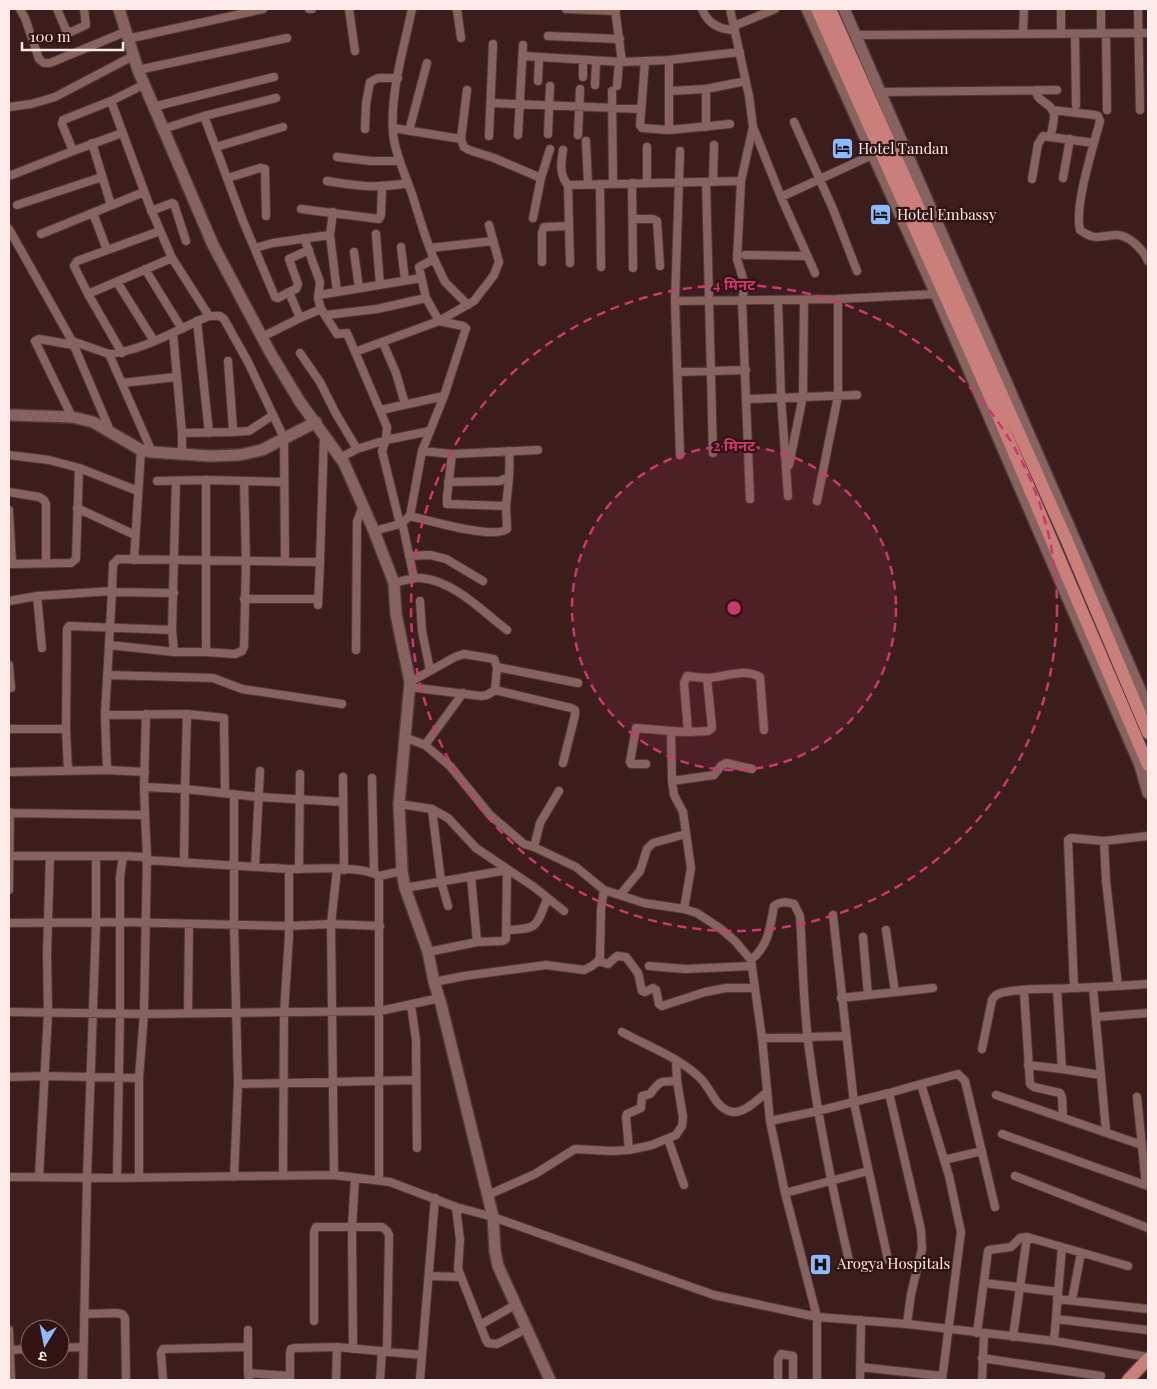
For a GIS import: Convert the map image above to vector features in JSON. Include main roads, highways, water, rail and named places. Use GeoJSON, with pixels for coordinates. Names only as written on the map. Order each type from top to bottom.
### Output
{"type":"FeatureCollection","features":[{"type":"Feature","properties":{"kind":"main road"},"geometry":{"type":"LineString","coordinates":[[817,9],[902,197],[1148,765]]}},
{"type":"Feature","properties":{"kind":"main road"},"geometry":{"type":"LineString","coordinates":[[830,9],[1067,541],[1148,733]]}},
{"type":"Feature","properties":{"kind":"main road"},"geometry":{"type":"LineString","coordinates":[[1131,1379],[1148,1358]]}},
{"type":"Feature","properties":{"kind":"place","name":"Hotel Tandan"},"geometry":{"type":"Point","coordinates":[842,149]}},
{"type":"Feature","properties":{"kind":"place","name":"Hotel Embassy"},"geometry":{"type":"Point","coordinates":[881,215]}},
{"type":"Feature","properties":{"kind":"place","name":"Arogya Hospitals"},"geometry":{"type":"Point","coordinates":[821,1264]}}]}
